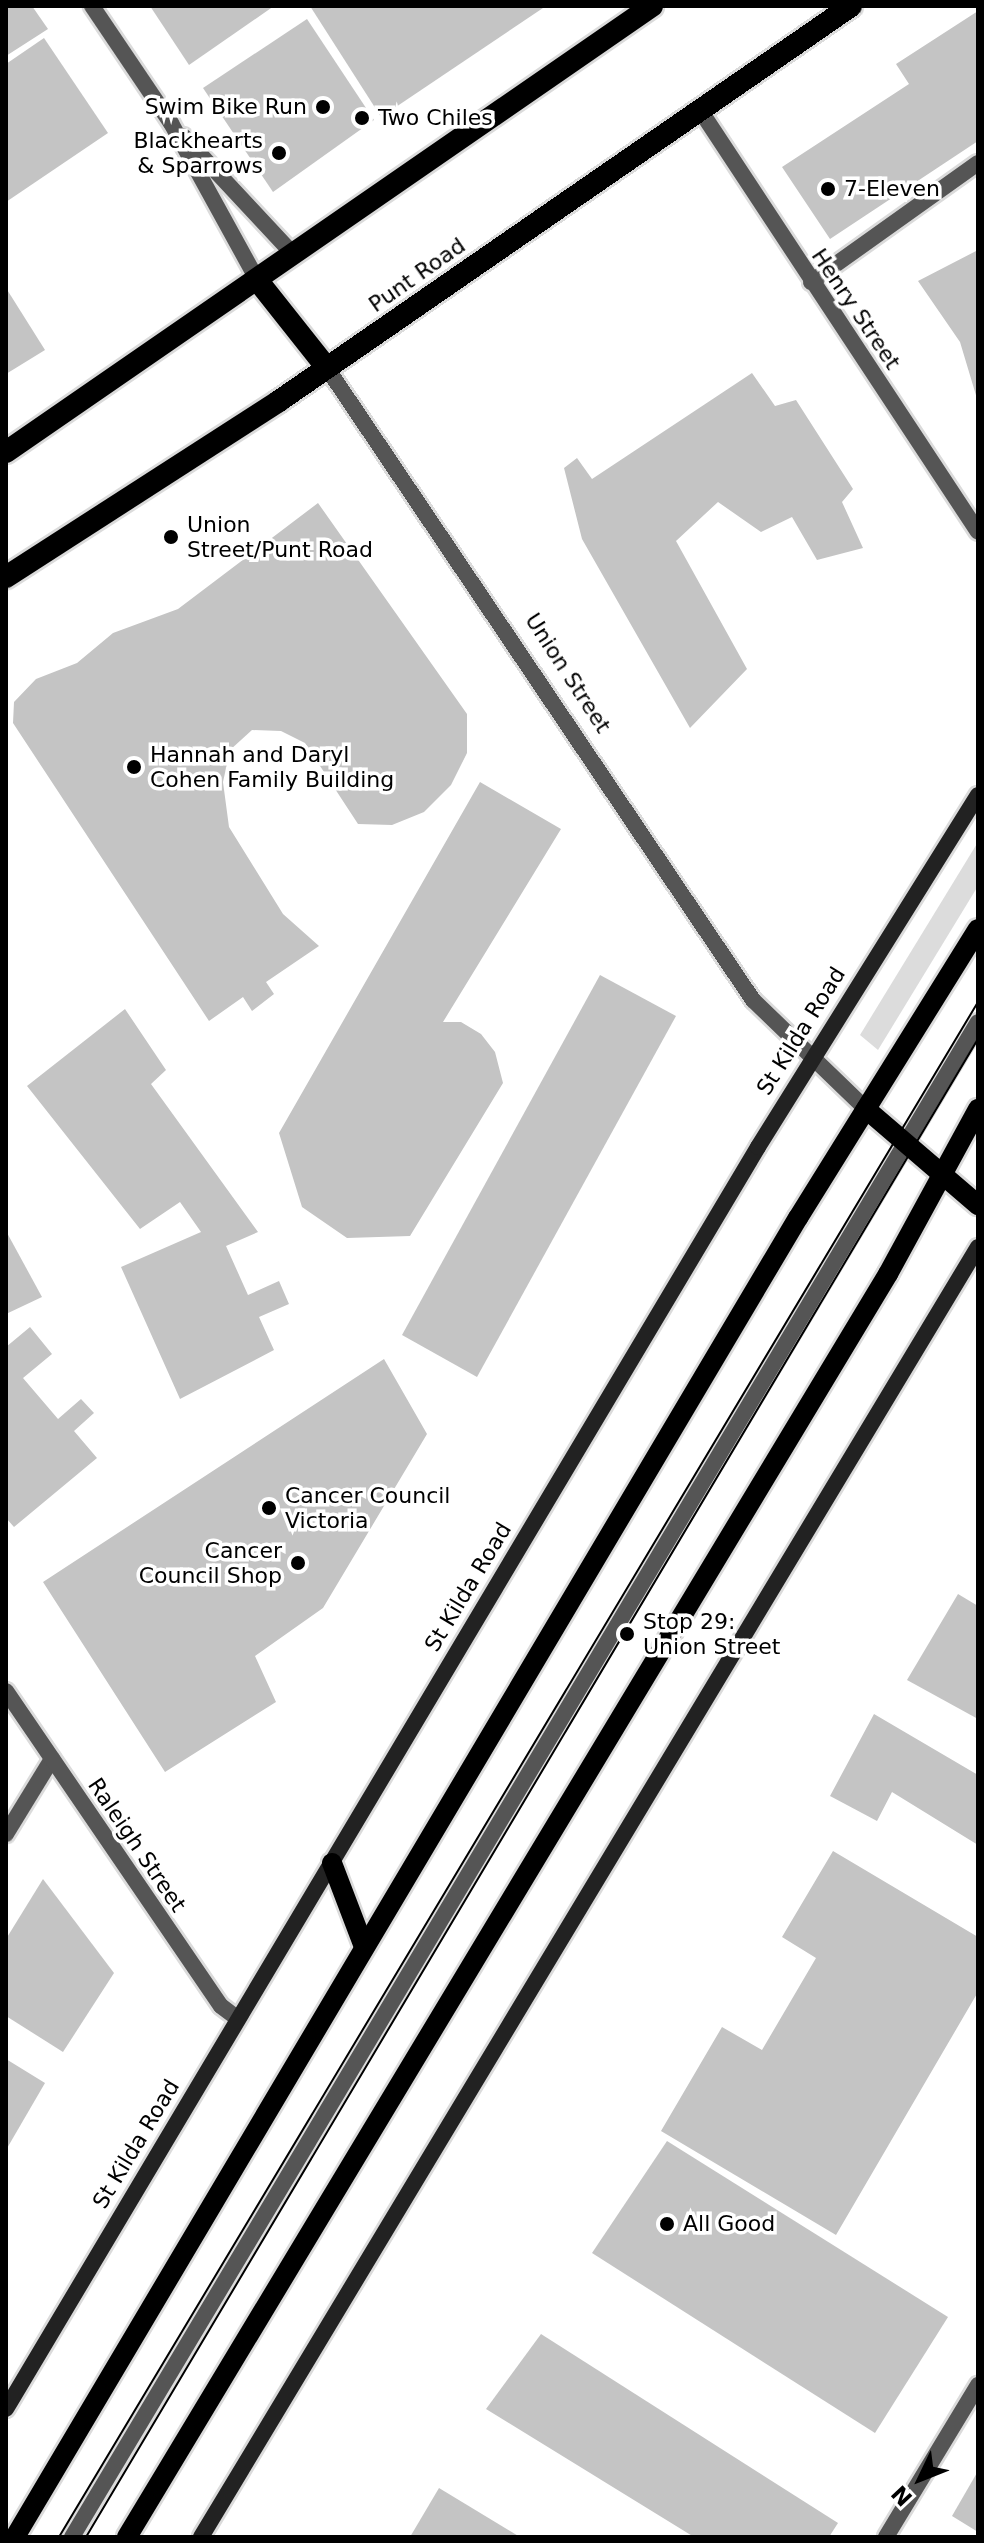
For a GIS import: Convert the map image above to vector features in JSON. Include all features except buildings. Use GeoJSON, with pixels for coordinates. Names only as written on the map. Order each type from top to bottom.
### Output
{"type":"FeatureCollection","features":[{"type":"Feature","properties":{"kind":"highway","name":"Punt Road"},"geometry":{"type":"LineString","coordinates":[[6,577],[327,368],[851,6]]}},
{"type":"Feature","properties":{"kind":"highway"},"geometry":{"type":"LineString","coordinates":[[6,452],[258,281],[639,10]]}},
{"type":"Feature","properties":{"kind":"highway","name":"Union Street"},"geometry":{"type":"LineString","coordinates":[[258,281],[327,368]]}},
{"type":"Feature","properties":{"kind":"main road","name":"St Kilda Road"},"geometry":{"type":"LineString","coordinates":[[6,2409],[812,1059],[978,795]]}},
{"type":"Feature","properties":{"kind":"main road"},"geometry":{"type":"LineString","coordinates":[[15,2537],[364,1947],[866,1109],[978,929]]}},
{"type":"Feature","properties":{"kind":"main road","name":"Union Street"},"geometry":{"type":"LineString","coordinates":[[866,1109],[938,1174],[978,1205]]}},
{"type":"Feature","properties":{"kind":"main road"},"geometry":{"type":"LineString","coordinates":[[127,2537],[888,1274],[938,1174],[978,1109]]}},
{"type":"Feature","properties":{"kind":"main road"},"geometry":{"type":"LineString","coordinates":[[201,2537],[978,1247]]}},
{"type":"Feature","properties":{"kind":"main road"},"geometry":{"type":"LineString","coordinates":[[332,1863],[364,1947]]}},
{"type":"Feature","properties":{"kind":"street","name":"Union Street"},"geometry":{"type":"LineString","coordinates":[[92,6],[171,123],[258,281]]}},
{"type":"Feature","properties":{"kind":"street","name":"Henry Street"},"geometry":{"type":"LineString","coordinates":[[700,110],[978,532]]}},
{"type":"Feature","properties":{"kind":"street","name":"Union Street"},"geometry":{"type":"LineString","coordinates":[[171,123],[294,255]]}},
{"type":"Feature","properties":{"kind":"street"},"geometry":{"type":"LineString","coordinates":[[811,282],[978,163]]}},
{"type":"Feature","properties":{"kind":"street","name":"Union Street"},"geometry":{"type":"LineString","coordinates":[[327,368],[753,1000],[866,1109]]}},
{"type":"Feature","properties":{"kind":"street"},"geometry":{"type":"LineString","coordinates":[[72,2537],[978,1022]]}},
{"type":"Feature","properties":{"kind":"street","name":"Raleigh Street"},"geometry":{"type":"LineString","coordinates":[[6,1691],[221,2006],[238,2019]]}},
{"type":"Feature","properties":{"kind":"street"},"geometry":{"type":"LineString","coordinates":[[6,1834],[52,1759]]}},
{"type":"Feature","properties":{"kind":"street"},"geometry":{"type":"LineString","coordinates":[[886,2537],[978,2385]]}},
{"type":"Feature","properties":{"kind":"shaded area"},"geometry":{"type":"Polygon","coordinates":[[[978,842],[978,886],[878,1050],[860,1035],[978,842]]]}},
{"type":"Feature","properties":{"kind":"tram line"},"geometry":{"type":"LineString","coordinates":[[59,2537],[978,1002]]}},
{"type":"Feature","properties":{"kind":"tram line"},"geometry":{"type":"LineString","coordinates":[[86,2537],[978,1039]]}},
{"type":"Feature","properties":{"kind":"place","name":"Swim Bike Run"},"geometry":{"type":"Point","coordinates":[323,107]}},
{"type":"Feature","properties":{"kind":"place","name":"Two Chiles"},"geometry":{"type":"Point","coordinates":[362,118]}},
{"type":"Feature","properties":{"kind":"place","name":"Blackhearts & Sparrows"},"geometry":{"type":"Point","coordinates":[279,153]}},
{"type":"Feature","properties":{"kind":"place","name":"7-Eleven"},"geometry":{"type":"Point","coordinates":[828,189]}},
{"type":"Feature","properties":{"kind":"place","name":"Union Street/Punt Road"},"geometry":{"type":"Point","coordinates":[171,537]}},
{"type":"Feature","properties":{"kind":"place","name":"Hannah and Daryl Cohen Family Building"},"geometry":{"type":"Point","coordinates":[134,767]}},
{"type":"Feature","properties":{"kind":"place","name":"Cancer Council Victoria"},"geometry":{"type":"Point","coordinates":[269,1508]}},
{"type":"Feature","properties":{"kind":"place","name":"Cancer Council Shop"},"geometry":{"type":"Point","coordinates":[298,1563]}},
{"type":"Feature","properties":{"kind":"place","name":"Stop 29: Union Street"},"geometry":{"type":"Point","coordinates":[627,1634]}},
{"type":"Feature","properties":{"kind":"place","name":"All Good"},"geometry":{"type":"Point","coordinates":[667,2224]}}]}
